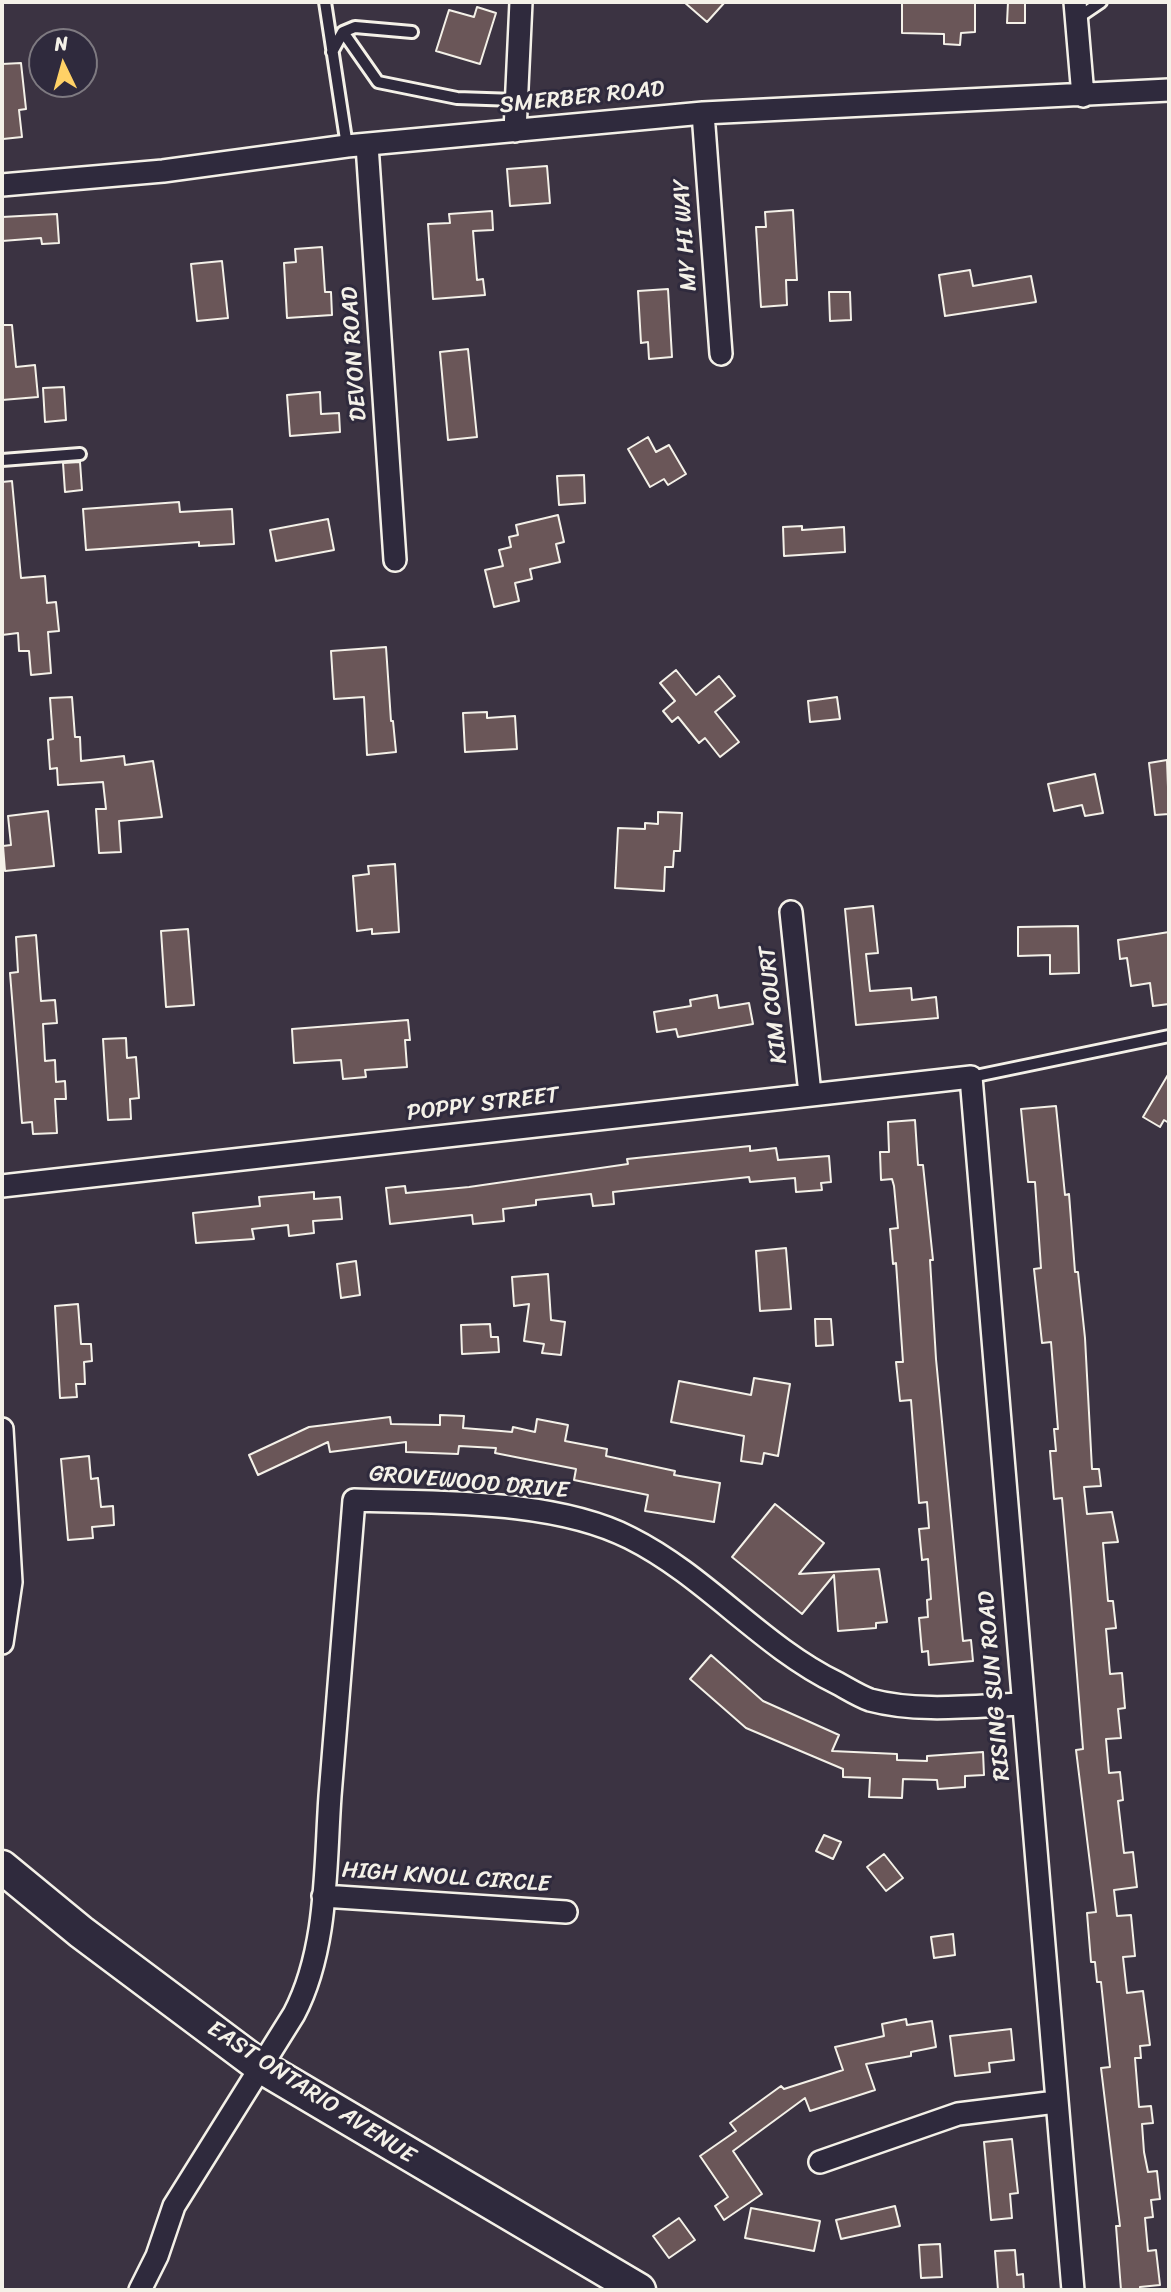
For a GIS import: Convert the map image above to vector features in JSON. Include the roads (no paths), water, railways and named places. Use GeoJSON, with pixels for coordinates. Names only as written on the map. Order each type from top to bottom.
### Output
{"type":"FeatureCollection","features":[{"type":"Feature","properties":{"kind":"main road","name":"EAST ONTARIO AVENUE"},"geometry":{"type":"LineString","coordinates":[[2,1867],[81,1933],[260,2067],[639,2290]]}},
{"type":"Feature","properties":{"kind":"street"},"geometry":{"type":"LineString","coordinates":[[515,131],[521,2]]}},
{"type":"Feature","properties":{"kind":"street"},"geometry":{"type":"LineString","coordinates":[[1076,11],[1083,96]]}},
{"type":"Feature","properties":{"kind":"street","name":"SMERBER ROAD"},"geometry":{"type":"LineString","coordinates":[[2,185],[163,171],[357,146],[703,113],[1169,90]]}},
{"type":"Feature","properties":{"kind":"street","name":"MY HI WAY"},"geometry":{"type":"LineString","coordinates":[[703,113],[721,354]]}},
{"type":"Feature","properties":{"kind":"street","name":"DEVON ROAD"},"geometry":{"type":"LineString","coordinates":[[357,146],[395,561]]}},
{"type":"Feature","properties":{"kind":"street","name":"KIM COURT"},"geometry":{"type":"LineString","coordinates":[[791,912],[810,1094]]}},
{"type":"Feature","properties":{"kind":"street","name":"POPPY STREET"},"geometry":{"type":"LineString","coordinates":[[2,1186],[971,1077]]}},
{"type":"Feature","properties":{"kind":"street","name":"RISING SUN ROAD"},"geometry":{"type":"LineString","coordinates":[[971,1077],[1073,2290]]}},
{"type":"Feature","properties":{"kind":"street"},"geometry":{"type":"LineString","coordinates":[[2,1429],[10,1582],[2,1643]]}},
{"type":"Feature","properties":{"kind":"street","name":"GROVEWOOD DRIVE"},"geometry":{"type":"LineString","coordinates":[[141,2290],[157,2256],[174,2206],[306,1992],[313,1968],[323,1896],[354,1500],[550,1512],[589,1522],[629,1537],[670,1561],[803,1667],[870,1699],[935,1708],[1023,1704]]}},
{"type":"Feature","properties":{"kind":"street","name":"HIGH KNOLL CIRCLE"},"geometry":{"type":"LineString","coordinates":[[323,1896],[566,1912]]}},
{"type":"Feature","properties":{"kind":"street"},"geometry":{"type":"LineString","coordinates":[[820,2162],[958,2114],[1056,2102]]}},
{"type":"Feature","properties":{"kind":"lane"},"geometry":{"type":"LineString","coordinates":[[325,2],[332,52],[357,146]]}},
{"type":"Feature","properties":{"kind":"lane"},"geometry":{"type":"LineString","coordinates":[[1076,11],[1101,2]]}},
{"type":"Feature","properties":{"kind":"lane"},"geometry":{"type":"LineString","coordinates":[[332,52],[343,33],[355,27],[411,32]]}},
{"type":"Feature","properties":{"kind":"lane"},"geometry":{"type":"LineString","coordinates":[[343,33],[378,82],[457,98],[516,100]]}},
{"type":"Feature","properties":{"kind":"lane"},"geometry":{"type":"LineString","coordinates":[[2,460],[80,454]]}},
{"type":"Feature","properties":{"kind":"lane"},"geometry":{"type":"LineString","coordinates":[[971,1077],[1169,1037]]}}]}
